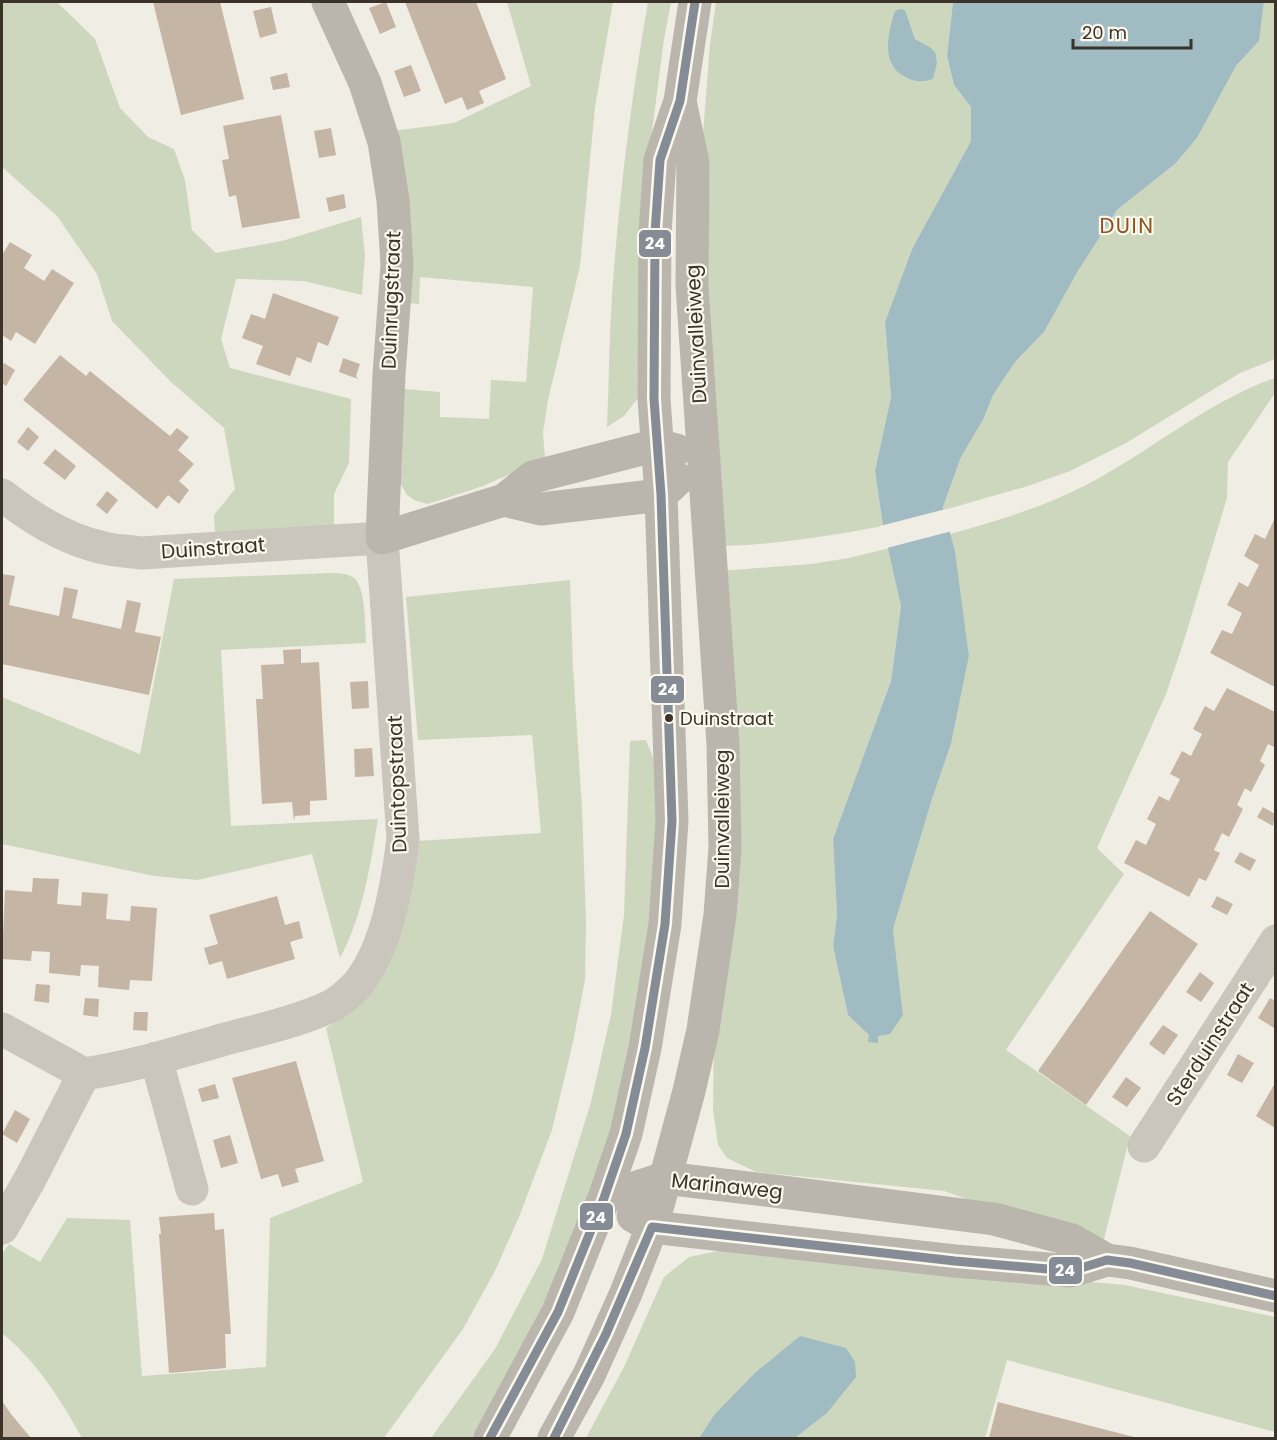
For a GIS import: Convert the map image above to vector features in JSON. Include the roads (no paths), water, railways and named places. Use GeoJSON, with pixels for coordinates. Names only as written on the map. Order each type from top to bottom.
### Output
{"type":"FeatureCollection","features":[{"type":"Feature","properties":{"kind":"street","name":"Duinrugstraat"},"geometry":{"type":"LineString","coordinates":[[328,2],[365,83],[384,142],[393,200],[397,265],[389,374],[382,538]]}},
{"type":"Feature","properties":{"kind":"street","name":"Duinvalleiweg"},"geometry":{"type":"LineString","coordinates":[[490,1438],[558,1312],[604,1198],[626,1134],[645,1048],[665,924],[672,821],[661,495],[654,399],[655,233],[660,160],[680,101],[695,2]]}},
{"type":"Feature","properties":{"kind":"street","name":"Duinvalleiweg"},"geometry":{"type":"LineString","coordinates":[[554,1438],[589,1375],[626,1293],[652,1227],[703,1030],[720,915],[725,848],[723,744],[692,286],[693,163],[680,101]]}},
{"type":"Feature","properties":{"kind":"street","name":"Duinstraat"},"geometry":{"type":"LineString","coordinates":[[2,495],[36,520],[72,538],[104,548],[141,553],[382,538],[504,500],[533,477],[657,445],[703,456]]}},
{"type":"Feature","properties":{"kind":"street"},"geometry":{"type":"LineString","coordinates":[[504,500],[541,509],[661,495],[703,456]]}},
{"type":"Feature","properties":{"kind":"street","name":"Duintopstraat"},"geometry":{"type":"LineString","coordinates":[[84,1074],[119,1069],[284,1023],[333,1005],[356,985],[371,962],[388,920],[398,878],[403,839],[382,538]]}},
{"type":"Feature","properties":{"kind":"street","name":"Sterduinstraat"},"geometry":{"type":"LineString","coordinates":[[1144,1146],[1275,941]]}},
{"type":"Feature","properties":{"kind":"street"},"geometry":{"type":"LineString","coordinates":[[2,1029],[84,1074],[2,1228]]}},
{"type":"Feature","properties":{"kind":"street"},"geometry":{"type":"LineString","coordinates":[[156,1058],[192,1189]]}},
{"type":"Feature","properties":{"kind":"street","name":"Marinaweg"},"geometry":{"type":"LineString","coordinates":[[604,1198],[665,1178],[993,1219],[1072,1240],[1107,1260],[1130,1263],[1275,1296]]}},
{"type":"Feature","properties":{"kind":"street","name":"Marinaweg"},"geometry":{"type":"LineString","coordinates":[[604,1198],[652,1227],[909,1256],[1071,1271],[1107,1260]]}},
{"type":"Feature","properties":{"kind":"water"},"geometry":{"type":"Polygon","coordinates":[[[953,2],[1264,2],[1259,41],[1236,66],[1197,138],[1175,164],[1117,210],[1078,271],[1044,332],[1015,362],[993,395],[984,418],[961,457],[943,507],[955,551],[969,656],[951,744],[893,929],[903,1015],[890,1034],[878,1036],[878,1043],[868,1042],[869,1035],[848,1015],[833,946],[837,915],[833,839],[891,681],[901,606],[883,526],[875,471],[891,397],[885,322],[912,249],[971,141],[971,107],[954,85],[947,56],[953,2]]]}},
{"type":"Feature","properties":{"kind":"water"},"geometry":{"type":"Polygon","coordinates":[[[905,10],[915,39],[931,48],[936,54],[937,64],[933,79],[912,80],[897,71],[892,64],[888,38],[895,11],[905,10]]]}},
{"type":"Feature","properties":{"kind":"water"},"geometry":{"type":"Polygon","coordinates":[[[800,1336],[846,1348],[855,1362],[856,1377],[827,1413],[795,1438],[699,1438],[714,1415],[755,1373],[800,1336]]]}},
{"type":"Feature","properties":{"kind":"place","name":"Duinstraat"},"geometry":{"type":"Point","coordinates":[669,718]}},
{"type":"Feature","properties":{"kind":"district","name":"DUIN"},"geometry":{"type":"Point","coordinates":[1127,226]}}]}
